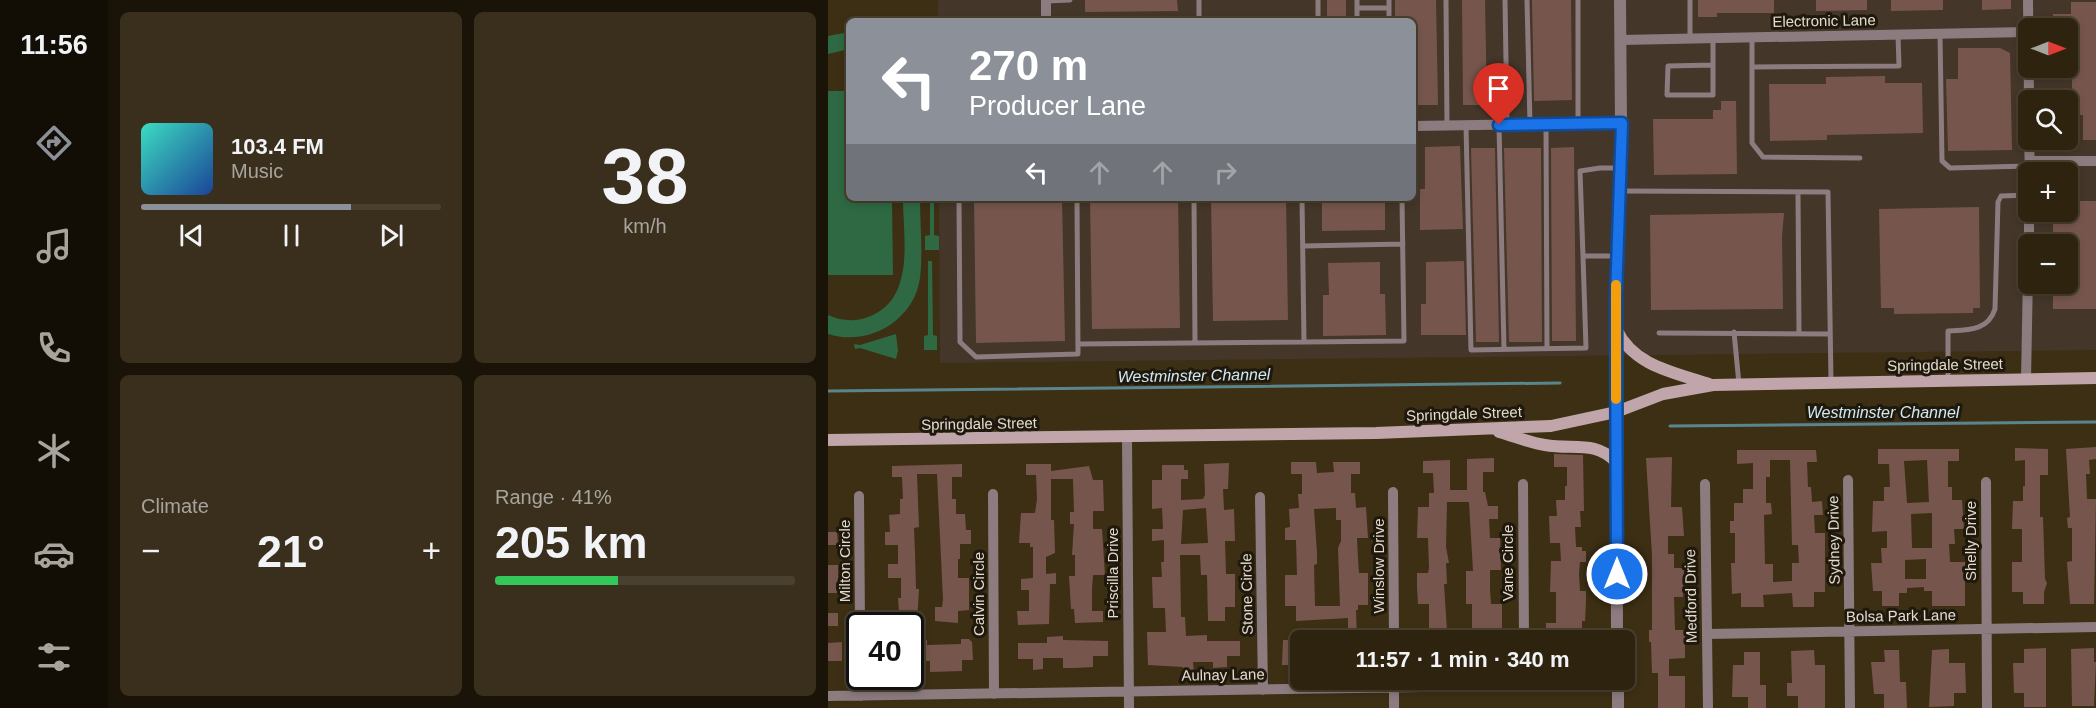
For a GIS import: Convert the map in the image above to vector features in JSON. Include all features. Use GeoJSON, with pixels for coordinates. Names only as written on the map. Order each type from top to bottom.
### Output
{"type":"FeatureCollection","features":[{"type":"Feature","properties":{"kind":"main road"},"geometry":{"type":"LineString","coordinates":[[1616,329],[1623,342],[1641,360],[1713,385]]}},
{"type":"Feature","properties":{"kind":"main road","name":"Springdale Street"},"geometry":{"type":"LineString","coordinates":[[828,440],[1127,437],[1551,426],[1616,412],[1663,394],[1713,385],[1831,381],[2096,378]]}},
{"type":"Feature","properties":{"kind":"main road"},"geometry":{"type":"LineString","coordinates":[[1489,429],[1545,445],[1590,447],[1607,452],[1616,462]]}},
{"type":"Feature","properties":{"kind":"street"},"geometry":{"type":"LineString","coordinates":[[1617,630],[1616,329],[1622,123],[1620,0]]}},
{"type":"Feature","properties":{"kind":"street"},"geometry":{"type":"LineString","coordinates":[[2027,18],[2028,0]]}},
{"type":"Feature","properties":{"kind":"street"},"geometry":{"type":"LineString","coordinates":[[1046,1],[1046,18]]}},
{"type":"Feature","properties":{"kind":"street","name":"Electronic Lane"},"geometry":{"type":"LineString","coordinates":[[1621,40],[2018,32]]}},
{"type":"Feature","properties":{"kind":"street"},"geometry":{"type":"LineString","coordinates":[[1416,126],[1622,123]]}},
{"type":"Feature","properties":{"kind":"street"},"geometry":{"type":"LineString","coordinates":[[2078,163],[2096,161]]}},
{"type":"Feature","properties":{"kind":"street"},"geometry":{"type":"LineString","coordinates":[[2026,379],[2028,294]]}},
{"type":"Feature","properties":{"kind":"street","name":"Priscilla Drive"},"geometry":{"type":"LineString","coordinates":[[1127,437],[1129,708]]}},
{"type":"Feature","properties":{"kind":"street","name":"Sydney Drive"},"geometry":{"type":"LineString","coordinates":[[1848,480],[1850,708]]}},
{"type":"Feature","properties":{"kind":"street","name":"Shelly Drive"},"geometry":{"type":"LineString","coordinates":[[1986,482],[1987,708]]}},
{"type":"Feature","properties":{"kind":"street","name":"Vane Circle"},"geometry":{"type":"LineString","coordinates":[[1523,484],[1524,630]]}},
{"type":"Feature","properties":{"kind":"street","name":"Medford Drive"},"geometry":{"type":"LineString","coordinates":[[1705,484],[1707,708]]}},
{"type":"Feature","properties":{"kind":"street","name":"Winslow Drive"},"geometry":{"type":"LineString","coordinates":[[1393,492],[1394,630]]}},
{"type":"Feature","properties":{"kind":"street","name":"Calvin Circle"},"geometry":{"type":"LineString","coordinates":[[993,494],[994,694]]}},
{"type":"Feature","properties":{"kind":"street","name":"Milton Circle"},"geometry":{"type":"LineString","coordinates":[[859,496],[860,612]]}},
{"type":"Feature","properties":{"kind":"street","name":"Stone Circle"},"geometry":{"type":"LineString","coordinates":[[1260,497],[1263,690]]}},
{"type":"Feature","properties":{"kind":"street","name":"Bolsa Park Lane"},"geometry":{"type":"LineString","coordinates":[[1707,634],[2096,627]]}},
{"type":"Feature","properties":{"kind":"street","name":"Aulnay Lane"},"geometry":{"type":"LineString","coordinates":[[828,696],[1290,689]]}},
{"type":"Feature","properties":{"kind":"street"},"geometry":{"type":"LineString","coordinates":[[861,690],[861,696]]}},
{"type":"Feature","properties":{"kind":"street"},"geometry":{"type":"LineString","coordinates":[[1394,690],[1394,708]]}},
{"type":"Feature","properties":{"kind":"street"},"geometry":{"type":"LineString","coordinates":[[1618,690],[1618,708]]}},
{"type":"Feature","properties":{"kind":"lane"},"geometry":{"type":"LineString","coordinates":[[1046,1],[1070,0]]}},
{"type":"Feature","properties":{"kind":"lane"},"geometry":{"type":"LineString","coordinates":[[1199,0],[1199,18]]}},
{"type":"Feature","properties":{"kind":"lane"},"geometry":{"type":"LineString","coordinates":[[1318,0],[1318,18]]}},
{"type":"Feature","properties":{"kind":"lane"},"geometry":{"type":"LineString","coordinates":[[1357,0],[1357,18]]}},
{"type":"Feature","properties":{"kind":"lane"},"geometry":{"type":"LineString","coordinates":[[1389,0],[1389,18]]}},
{"type":"Feature","properties":{"kind":"lane"},"geometry":{"type":"LineString","coordinates":[[1446,0],[1447,125]]}},
{"type":"Feature","properties":{"kind":"lane"},"geometry":{"type":"LineString","coordinates":[[1504,349],[1505,0]]}},
{"type":"Feature","properties":{"kind":"lane"},"geometry":{"type":"LineString","coordinates":[[1527,0],[1530,124]]}},
{"type":"Feature","properties":{"kind":"lane"},"geometry":{"type":"LineString","coordinates":[[1578,0],[1578,124]]}},
{"type":"Feature","properties":{"kind":"lane"},"geometry":{"type":"LineString","coordinates":[[1690,0],[1690,38]]}},
{"type":"Feature","properties":{"kind":"lane"},"geometry":{"type":"LineString","coordinates":[[1357,8],[1389,8]]}},
{"type":"Feature","properties":{"kind":"lane"},"geometry":{"type":"LineString","coordinates":[[1940,34],[1942,161],[1950,168],[2018,167]]}},
{"type":"Feature","properties":{"kind":"lane"},"geometry":{"type":"LineString","coordinates":[[1752,67],[1899,66],[1898,35]]}},
{"type":"Feature","properties":{"kind":"lane"},"geometry":{"type":"LineString","coordinates":[[1713,37],[1713,65],[1713,95],[1667,95],[1668,66],[1713,65]]}},
{"type":"Feature","properties":{"kind":"lane"},"geometry":{"type":"LineString","coordinates":[[1752,38],[1752,143],[1763,157],[1860,158]]}},
{"type":"Feature","properties":{"kind":"lane"},"geometry":{"type":"LineString","coordinates":[[1546,124],[1547,348]]}},
{"type":"Feature","properties":{"kind":"lane"},"geometry":{"type":"LineString","coordinates":[[1466,125],[1472,350],[1586,348],[1580,171],[1620,168]]}},
{"type":"Feature","properties":{"kind":"lane"},"geometry":{"type":"LineString","coordinates":[[1620,191],[1828,192],[1831,381]]}},
{"type":"Feature","properties":{"kind":"lane"},"geometry":{"type":"LineString","coordinates":[[1798,192],[1799,333]]}},
{"type":"Feature","properties":{"kind":"lane"},"geometry":{"type":"LineString","coordinates":[[1948,380],[1948,331],[1970,330],[1986,324],[1995,309],[1998,202],[2001,196],[2018,195]]}},
{"type":"Feature","properties":{"kind":"lane"},"geometry":{"type":"LineString","coordinates":[[959,201],[960,342],[976,357],[1078,354],[1077,201]]}},
{"type":"Feature","properties":{"kind":"lane"},"geometry":{"type":"LineString","coordinates":[[1194,201],[1195,343]]}},
{"type":"Feature","properties":{"kind":"lane"},"geometry":{"type":"LineString","coordinates":[[1302,201],[1304,342]]}},
{"type":"Feature","properties":{"kind":"lane"},"geometry":{"type":"LineString","coordinates":[[1078,344],[1404,341],[1402,201]]}},
{"type":"Feature","properties":{"kind":"lane"},"geometry":{"type":"LineString","coordinates":[[1303,246],[1403,244]]}},
{"type":"Feature","properties":{"kind":"lane"},"geometry":{"type":"LineString","coordinates":[[1583,256],[1617,256]]}},
{"type":"Feature","properties":{"kind":"lane"},"geometry":{"type":"LineString","coordinates":[[1734,332],[1738,384]]}},
{"type":"Feature","properties":{"kind":"lane"},"geometry":{"type":"LineString","coordinates":[[1659,333],[1830,334]]}},
{"type":"Feature","properties":{"kind":"shaded area"},"geometry":{"type":"Polygon","coordinates":[[[938,0],[2096,0],[2096,350],[940,363],[939,201],[1416,201],[1416,18],[938,18],[938,0]]]}},
{"type":"Feature","properties":{"kind":"green space"},"geometry":{"type":"Polygon","coordinates":[[[846,33],[846,50],[828,54],[828,36],[846,33]]]}},
{"type":"Feature","properties":{"kind":"green space"},"geometry":{"type":"Polygon","coordinates":[[[828,91],[846,91],[846,201],[892,201],[893,275],[828,275],[828,91]]]}},
{"type":"Feature","properties":{"kind":"green space"},"geometry":{"type":"Polygon","coordinates":[[[903,201],[920,201],[920,278],[909,307],[887,327],[873,333],[858,337],[828,334],[828,315],[838,319],[863,319],[883,309],[894,297],[904,266],[903,201]]]}},
{"type":"Feature","properties":{"kind":"green space"},"geometry":{"type":"Polygon","coordinates":[[[930,201],[934,201],[934,235],[939,236],[939,250],[925,250],[925,236],[930,235],[930,201]]]}},
{"type":"Feature","properties":{"kind":"green space"},"geometry":{"type":"Polygon","coordinates":[[[928,261],[932,261],[933,335],[937,336],[937,350],[924,350],[924,336],[928,335],[928,261]]]}},
{"type":"Feature","properties":{"kind":"green space"},"geometry":{"type":"Polygon","coordinates":[[[896,334],[898,351],[896,359],[860,348],[855,349],[854,344],[860,345],[896,334]]]}},
{"type":"Feature","properties":{"kind":"building"},"geometry":{"type":"Polygon","coordinates":[[[1085,0],[1177,0],[1178,11],[1085,12],[1085,0]]]}},
{"type":"Feature","properties":{"kind":"building"},"geometry":{"type":"Polygon","coordinates":[[[1327,0],[1346,0],[1346,18],[1327,18],[1327,0]]]}},
{"type":"Feature","properties":{"kind":"building"},"geometry":{"type":"Polygon","coordinates":[[[1395,0],[1436,0],[1438,105],[1416,105],[1416,18],[1395,18],[1395,0]]]}},
{"type":"Feature","properties":{"kind":"building"},"geometry":{"type":"Polygon","coordinates":[[[1462,0],[1485,0],[1487,105],[1463,105],[1462,0]]]}},
{"type":"Feature","properties":{"kind":"building"},"geometry":{"type":"Polygon","coordinates":[[[1532,0],[1571,0],[1572,100],[1534,101],[1532,0]]]}},
{"type":"Feature","properties":{"kind":"building"},"geometry":{"type":"Polygon","coordinates":[[[1698,0],[1774,0],[1774,13],[1717,13],[1717,17],[1698,17],[1698,0]]]}},
{"type":"Feature","properties":{"kind":"building"},"geometry":{"type":"Polygon","coordinates":[[[1816,0],[1867,0],[1867,10],[1816,11],[1816,0]]]}},
{"type":"Feature","properties":{"kind":"building"},"geometry":{"type":"Polygon","coordinates":[[[1891,0],[1943,0],[1943,10],[1891,11],[1891,0]]]}},
{"type":"Feature","properties":{"kind":"building"},"geometry":{"type":"Polygon","coordinates":[[[1982,0],[2011,0],[2011,9],[1982,10],[1982,0]]]}},
{"type":"Feature","properties":{"kind":"building"},"geometry":{"type":"Polygon","coordinates":[[[2071,2],[2096,2],[2096,140],[2083,140],[2083,115],[2078,115],[2078,90],[2072,90],[2072,78],[2078,78],[2078,18],[2053,18],[2053,14],[2071,14],[2071,2]]]}},
{"type":"Feature","properties":{"kind":"building"},"geometry":{"type":"Polygon","coordinates":[[[1958,48],[2000,48],[2010,53],[2012,150],[1948,151],[1946,79],[1958,79],[1958,48]]]}},
{"type":"Feature","properties":{"kind":"building"},"geometry":{"type":"Polygon","coordinates":[[[1885,76],[1885,83],[1922,83],[1923,133],[1827,135],[1827,140],[1770,141],[1769,84],[1826,84],[1826,77],[1885,76]]]}},
{"type":"Feature","properties":{"kind":"building"},"geometry":{"type":"Polygon","coordinates":[[[1721,101],[1736,101],[1737,174],[1654,175],[1653,119],[1713,119],[1713,110],[1721,110],[1721,101]]]}},
{"type":"Feature","properties":{"kind":"building"},"geometry":{"type":"Polygon","coordinates":[[[1460,146],[1463,229],[1420,230],[1420,189],[1425,189],[1425,147],[1460,146]]]}},
{"type":"Feature","properties":{"kind":"building"},"geometry":{"type":"Polygon","coordinates":[[[1574,147],[1576,341],[1552,341],[1551,148],[1574,147]]]}},
{"type":"Feature","properties":{"kind":"building"},"geometry":{"type":"Polygon","coordinates":[[[1471,148],[1495,148],[1499,342],[1476,342],[1471,148]]]}},
{"type":"Feature","properties":{"kind":"building"},"geometry":{"type":"Polygon","coordinates":[[[1504,148],[1541,148],[1542,342],[1509,342],[1504,148]]]}},
{"type":"Feature","properties":{"kind":"building"},"geometry":{"type":"Polygon","coordinates":[[[974,201],[1062,201],[1065,341],[976,343],[974,201]]]}},
{"type":"Feature","properties":{"kind":"building"},"geometry":{"type":"Polygon","coordinates":[[[1090,201],[1178,201],[1180,328],[1092,329],[1090,201]]]}},
{"type":"Feature","properties":{"kind":"building"},"geometry":{"type":"Polygon","coordinates":[[[1211,201],[1286,201],[1288,320],[1213,321],[1211,201]]]}},
{"type":"Feature","properties":{"kind":"building"},"geometry":{"type":"Polygon","coordinates":[[[1322,201],[1385,201],[1385,230],[1322,231],[1322,201]]]}},
{"type":"Feature","properties":{"kind":"building"},"geometry":{"type":"Polygon","coordinates":[[[2078,201],[2096,201],[2096,309],[2053,309],[2053,294],[2078,294],[2078,234],[2053,234],[2053,222],[2078,222],[2078,201]]]}},
{"type":"Feature","properties":{"kind":"building"},"geometry":{"type":"Polygon","coordinates":[[[1979,207],[1980,308],[1973,308],[1973,313],[1894,314],[1894,308],[1881,308],[1879,209],[1979,207]]]}},
{"type":"Feature","properties":{"kind":"building"},"geometry":{"type":"Polygon","coordinates":[[[1784,213],[1783,309],[1651,310],[1650,215],[1784,213]]]}},
{"type":"Feature","properties":{"kind":"building"},"geometry":{"type":"Polygon","coordinates":[[[1464,261],[1466,335],[1421,335],[1421,304],[1426,304],[1426,262],[1464,261]]]}},
{"type":"Feature","properties":{"kind":"building"},"geometry":{"type":"Polygon","coordinates":[[[1380,262],[1380,294],[1385,294],[1386,335],[1323,336],[1323,295],[1329,295],[1328,263],[1380,262]]]}},
{"type":"Feature","properties":{"kind":"building"},"geometry":{"type":"Polygon","coordinates":[[[2096,447],[2096,459],[2089,460],[2090,474],[2086,474],[2087,499],[2096,499],[2094,604],[2070,604],[2067,562],[2072,561],[2072,528],[2068,528],[2067,518],[2070,517],[2066,449],[2096,447]]]}},
{"type":"Feature","properties":{"kind":"building"},"geometry":{"type":"Polygon","coordinates":[[[2015,448],[2048,449],[2048,475],[2040,475],[2040,517],[2043,517],[2047,583],[2044,604],[2023,604],[2023,592],[2012,592],[2012,562],[2022,562],[2022,529],[2012,529],[2013,501],[2023,501],[2023,486],[2025,486],[2025,460],[2015,461],[2015,448]]]}},
{"type":"Feature","properties":{"kind":"building"},"geometry":{"type":"Polygon","coordinates":[[[1878,449],[1959,449],[1959,461],[1948,461],[1948,487],[1952,487],[1952,500],[1962,500],[1964,529],[1954,529],[1955,544],[1949,544],[1950,562],[1965,562],[1965,606],[1932,606],[1932,591],[1924,591],[1924,587],[1907,588],[1907,593],[1899,593],[1899,606],[1882,606],[1882,591],[1873,591],[1871,563],[1882,563],[1881,548],[1887,548],[1887,531],[1872,532],[1873,501],[1884,501],[1884,487],[1890,487],[1889,464],[1878,464],[1878,449]],[[1927,460],[1904,461],[1907,503],[1929,502],[1927,460]],[[1932,513],[1911,514],[1912,548],[1932,548],[1932,513]],[[1926,559],[1905,560],[1905,579],[1926,579],[1926,559]]]}},
{"type":"Feature","properties":{"kind":"building"},"geometry":{"type":"Polygon","coordinates":[[[1737,450],[1816,450],[1817,462],[1807,462],[1808,487],[1811,487],[1812,502],[1822,501],[1823,515],[1814,515],[1815,533],[1825,533],[1825,592],[1814,592],[1814,607],[1793,607],[1792,593],[1763,595],[1764,607],[1741,607],[1741,593],[1732,594],[1731,563],[1735,563],[1735,533],[1730,533],[1730,521],[1734,521],[1734,503],[1743,503],[1743,489],[1753,489],[1753,463],[1737,464],[1737,450]],[[1770,460],[1770,477],[1766,477],[1766,503],[1771,503],[1772,514],[1764,515],[1765,564],[1773,564],[1773,582],[1792,581],[1792,563],[1799,563],[1798,545],[1792,545],[1790,460],[1770,460]]]}},
{"type":"Feature","properties":{"kind":"building"},"geometry":{"type":"Polygon","coordinates":[[[1554,454],[1583,455],[1584,511],[1580,511],[1581,527],[1575,527],[1576,547],[1582,547],[1582,551],[1586,551],[1586,562],[1580,562],[1579,574],[1580,591],[1586,591],[1585,621],[1582,621],[1582,630],[1546,630],[1546,623],[1556,623],[1556,592],[1550,592],[1551,561],[1561,561],[1560,543],[1550,543],[1549,516],[1557,516],[1556,500],[1565,500],[1565,486],[1567,486],[1567,467],[1554,467],[1554,454]]]}},
{"type":"Feature","properties":{"kind":"building"},"geometry":{"type":"Polygon","coordinates":[[[1672,457],[1671,507],[1682,507],[1684,536],[1668,536],[1668,554],[1674,554],[1674,568],[1684,568],[1683,597],[1674,597],[1675,630],[1685,630],[1685,658],[1669,659],[1669,676],[1685,676],[1685,708],[1658,708],[1658,673],[1652,673],[1651,642],[1649,642],[1649,630],[1652,630],[1652,555],[1646,458],[1672,457]]]}},
{"type":"Feature","properties":{"kind":"building"},"geometry":{"type":"Polygon","coordinates":[[[1494,458],[1494,472],[1483,472],[1483,492],[1485,492],[1488,506],[1498,506],[1498,519],[1489,519],[1490,538],[1500,538],[1501,570],[1490,570],[1490,590],[1491,604],[1502,604],[1502,630],[1472,630],[1472,604],[1466,604],[1466,571],[1473,571],[1469,502],[1447,502],[1446,547],[1449,563],[1446,563],[1447,584],[1444,584],[1447,630],[1429,630],[1429,604],[1418,604],[1417,587],[1417,573],[1428,573],[1429,568],[1428,538],[1417,538],[1418,507],[1429,507],[1429,493],[1434,493],[1433,473],[1423,473],[1423,461],[1450,460],[1450,490],[1467,490],[1467,459],[1494,458]]]}},
{"type":"Feature","properties":{"kind":"building"},"geometry":{"type":"Polygon","coordinates":[[[1291,462],[1316,462],[1317,473],[1334,472],[1333,462],[1360,462],[1360,474],[1351,474],[1351,493],[1355,493],[1356,508],[1366,507],[1368,538],[1357,538],[1359,573],[1368,573],[1368,605],[1358,605],[1357,630],[1348,630],[1348,618],[1296,621],[1296,606],[1285,606],[1285,575],[1297,575],[1296,540],[1285,540],[1285,528],[1290,527],[1289,509],[1299,508],[1298,494],[1302,494],[1302,474],[1291,474],[1291,462]],[[1336,508],[1314,509],[1317,553],[1317,564],[1314,565],[1315,606],[1340,606],[1338,548],[1341,541],[1341,520],[1336,520],[1336,508]]]}},
{"type":"Feature","properties":{"kind":"building"},"geometry":{"type":"Polygon","coordinates":[[[1229,463],[1228,489],[1223,489],[1224,510],[1234,509],[1235,541],[1225,541],[1226,574],[1235,574],[1235,607],[1225,607],[1225,621],[1208,621],[1207,575],[1201,575],[1200,555],[1180,555],[1181,617],[1185,617],[1186,636],[1207,635],[1207,641],[1240,641],[1240,656],[1227,656],[1227,667],[1213,668],[1213,662],[1193,662],[1194,672],[1183,673],[1183,667],[1148,665],[1147,632],[1166,632],[1165,608],[1153,608],[1152,577],[1162,577],[1161,562],[1164,562],[1164,540],[1152,541],[1152,529],[1163,529],[1162,508],[1152,509],[1152,480],[1162,480],[1162,465],[1184,465],[1184,470],[1188,470],[1188,479],[1181,479],[1181,500],[1203,499],[1205,495],[1204,464],[1229,463]],[[1206,508],[1183,510],[1181,544],[1208,543],[1206,508]]]}},
{"type":"Feature","properties":{"kind":"building"},"geometry":{"type":"Polygon","coordinates":[[[962,464],[962,477],[952,477],[952,499],[956,499],[956,514],[965,514],[966,530],[971,530],[971,544],[960,544],[958,578],[969,578],[969,610],[958,611],[958,623],[935,621],[935,607],[942,607],[943,599],[937,474],[917,474],[919,527],[914,528],[916,589],[919,589],[918,612],[899,612],[901,578],[888,578],[888,564],[898,564],[898,545],[885,545],[885,532],[890,532],[889,515],[900,514],[900,499],[903,499],[902,477],[892,477],[892,466],[962,464]]]}},
{"type":"Feature","properties":{"kind":"building"},"geometry":{"type":"Polygon","coordinates":[[[1026,464],[1051,464],[1051,471],[1089,466],[1093,480],[1103,480],[1104,511],[1093,511],[1093,529],[1102,529],[1105,575],[1093,575],[1092,611],[1103,611],[1103,622],[1075,623],[1074,609],[1071,609],[1069,576],[1075,576],[1075,555],[1072,555],[1074,524],[1070,524],[1070,512],[1074,512],[1073,479],[1051,479],[1051,520],[1054,520],[1055,553],[1046,557],[1046,574],[1056,573],[1056,584],[1050,584],[1049,624],[1018,625],[1017,611],[1029,611],[1029,590],[1021,590],[1021,579],[1033,578],[1033,547],[1030,547],[1030,543],[1019,543],[1021,513],[1035,513],[1037,499],[1036,475],[1026,475],[1026,464]]]}},
{"type":"Feature","properties":{"kind":"building"},"geometry":{"type":"Polygon","coordinates":[[[828,532],[837,532],[838,545],[828,545],[828,532]]]}},
{"type":"Feature","properties":{"kind":"building"},"geometry":{"type":"Polygon","coordinates":[[[828,565],[838,565],[838,593],[828,593],[828,565]]]}},
{"type":"Feature","properties":{"kind":"building"},"geometry":{"type":"Polygon","coordinates":[[[828,613],[838,613],[838,626],[828,626],[828,613]]]}},
{"type":"Feature","properties":{"kind":"building"},"geometry":{"type":"Polygon","coordinates":[[[1063,636],[1063,640],[1108,641],[1108,656],[1093,656],[1093,667],[1075,668],[1063,668],[1063,658],[1043,658],[1043,669],[1033,670],[1033,659],[1018,659],[1018,643],[1047,643],[1047,637],[1063,636]]]}},
{"type":"Feature","properties":{"kind":"building"},"geometry":{"type":"Polygon","coordinates":[[[961,639],[969,639],[972,642],[973,660],[962,660],[962,671],[930,672],[930,661],[924,661],[924,640],[927,640],[927,645],[961,644],[961,639]]]}},
{"type":"Feature","properties":{"kind":"building"},"geometry":{"type":"Polygon","coordinates":[[[1283,640],[1290,640],[1290,665],[1282,665],[1283,640]]]}},
{"type":"Feature","properties":{"kind":"building"},"geometry":{"type":"Polygon","coordinates":[[[842,642],[842,661],[828,661],[828,643],[842,642]]]}},
{"type":"Feature","properties":{"kind":"building"},"geometry":{"type":"Polygon","coordinates":[[[2046,648],[2046,707],[2024,707],[2024,693],[2014,693],[2013,663],[2024,663],[2024,649],[2046,648]]]}},
{"type":"Feature","properties":{"kind":"building"},"geometry":{"type":"Polygon","coordinates":[[[2094,648],[2094,662],[2096,662],[2094,706],[2072,706],[2071,649],[2094,648]]]}},
{"type":"Feature","properties":{"kind":"building"},"geometry":{"type":"Polygon","coordinates":[[[1949,649],[1949,663],[1965,663],[1966,693],[1954,693],[1954,706],[1929,707],[1932,650],[1949,649]]]}},
{"type":"Feature","properties":{"kind":"building"},"geometry":{"type":"Polygon","coordinates":[[[1814,650],[1815,665],[1825,665],[1825,708],[1798,708],[1798,696],[1787,696],[1787,683],[1792,683],[1791,651],[1814,650]]]}},
{"type":"Feature","properties":{"kind":"building"},"geometry":{"type":"Polygon","coordinates":[[[1884,650],[1899,650],[1900,682],[1906,682],[1907,708],[1884,708],[1884,694],[1874,694],[1871,662],[1885,662],[1884,650]]]}},
{"type":"Feature","properties":{"kind":"building"},"geometry":{"type":"Polygon","coordinates":[[[1744,652],[1760,652],[1760,685],[1766,685],[1766,708],[1748,708],[1748,697],[1732,697],[1733,665],[1744,665],[1744,652]]]}},
{"type":"Feature","properties":{"kind":"waterway","name":"Westminster Channel"},"geometry":{"type":"LineString","coordinates":[[828,391],[1560,383]]}},
{"type":"Feature","properties":{"kind":"waterway","name":"Westminster Channel"},"geometry":{"type":"LineString","coordinates":[[1670,426],[2096,422]]}},
{"type":"Feature","properties":{"kind":"slow traffic"},"geometry":{"type":"LineString","coordinates":[[1616,285],[1616,399]]}},
{"type":"Feature","properties":{"kind":"route"},"geometry":{"type":"LineString","coordinates":[[1499,125],[1622,123],[1616,296],[1617,574]]}}]}
